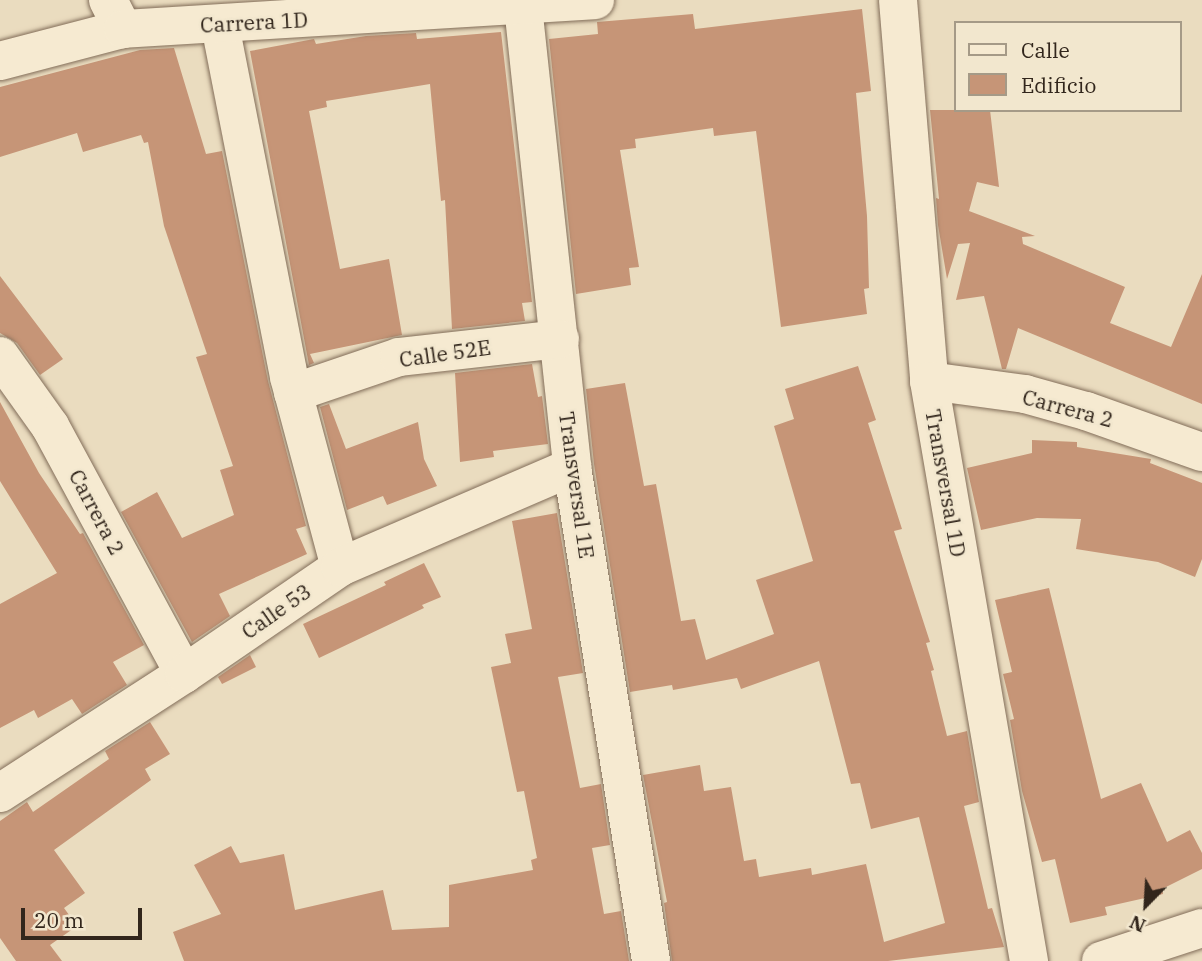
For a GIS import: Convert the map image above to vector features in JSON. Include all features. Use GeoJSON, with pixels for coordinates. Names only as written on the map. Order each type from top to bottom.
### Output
{"type":"FeatureCollection","features":[{"type":"Feature","properties":{"kind":"street","name":"Transversal 1D"},"geometry":{"type":"LineString","coordinates":[[898,0],[929,381],[1029,961]]}},
{"type":"Feature","properties":{"kind":"street","name":"Carrera 1D"},"geometry":{"type":"LineString","coordinates":[[0,61],[115,14],[220,25],[559,2]]}},
{"type":"Feature","properties":{"kind":"street","name":"Transversal 1E"},"geometry":{"type":"LineString","coordinates":[[559,2],[560,339],[572,467],[651,961]]}},
{"type":"Feature","properties":{"kind":"street"},"geometry":{"type":"LineString","coordinates":[[220,25],[293,393],[340,567]]}},
{"type":"Feature","properties":{"kind":"street","name":"Calle 52E"},"geometry":{"type":"LineString","coordinates":[[293,393],[399,357],[560,339]]}},
{"type":"Feature","properties":{"kind":"street","name":"Carrera 2"},"geometry":{"type":"LineString","coordinates":[[0,356],[50,426],[184,674]]}},
{"type":"Feature","properties":{"kind":"street","name":"Carrera 2"},"geometry":{"type":"LineString","coordinates":[[929,381],[1037,398],[1086,411],[1202,452]]}},
{"type":"Feature","properties":{"kind":"street","name":"Calle 53"},"geometry":{"type":"LineString","coordinates":[[0,793],[184,674],[340,567],[572,467]]}},
{"type":"Feature","properties":{"kind":"street"},"geometry":{"type":"LineString","coordinates":[[1101,961],[1202,928]]}},
{"type":"Feature","properties":{"kind":"building"},"geometry":{"type":"Polygon","coordinates":[[[862,9],[871,91],[856,93],[867,216],[869,288],[864,289],[867,314],[781,327],[756,131],[714,136],[713,128],[635,139],[636,148],[620,150],[639,267],[629,268],[631,285],[576,294],[549,39],[598,34],[597,22],[693,14],[695,29],[862,9]]]}},
{"type":"Feature","properties":{"kind":"building"},"geometry":{"type":"Polygon","coordinates":[[[501,32],[532,302],[522,303],[525,321],[452,329],[445,200],[441,201],[430,84],[326,101],[327,107],[309,111],[340,269],[389,259],[402,335],[310,354],[314,363],[309,365],[250,51],[314,39],[316,44],[366,36],[416,33],[417,39],[501,32]]]}},
{"type":"Feature","properties":{"kind":"building"},"geometry":{"type":"Polygon","coordinates":[[[174,48],[206,154],[222,151],[268,381],[306,526],[296,529],[307,554],[219,594],[230,616],[192,642],[121,512],[157,492],[182,538],[234,515],[220,470],[233,466],[196,357],[207,354],[164,226],[148,142],[144,143],[141,135],[83,152],[77,133],[0,157],[0,87],[140,50],[174,48]]]}},
{"type":"Feature","properties":{"kind":"building"},"geometry":{"type":"Polygon","coordinates":[[[930,110],[990,112],[999,187],[977,182],[969,211],[1035,236],[1022,237],[1023,244],[1125,287],[1110,323],[1171,347],[1202,274],[1202,404],[1018,328],[1006,369],[1002,369],[984,296],[956,300],[970,243],[958,244],[947,279],[938,225],[936,198],[939,199],[930,110]]]}},
{"type":"Feature","properties":{"kind":"building"},"geometry":{"type":"Polygon","coordinates":[[[0,276],[63,359],[40,375],[17,343],[0,333],[0,276]]]}},
{"type":"Feature","properties":{"kind":"building"},"geometry":{"type":"Polygon","coordinates":[[[532,364],[538,397],[542,396],[548,444],[493,451],[494,457],[460,462],[455,373],[532,364]]]}},
{"type":"Feature","properties":{"kind":"building"},"geometry":{"type":"Polygon","coordinates":[[[858,366],[876,420],[868,423],[902,529],[894,531],[930,642],[926,643],[934,670],[931,671],[947,736],[967,731],[979,802],[964,806],[988,909],[992,908],[1004,947],[888,961],[672,961],[664,903],[667,902],[643,775],[700,765],[704,791],[731,787],[744,861],[756,859],[759,877],[811,868],[812,875],[866,864],[884,942],[945,923],[919,817],[871,829],[860,783],[851,784],[819,661],[741,689],[737,678],[673,690],[672,685],[630,692],[594,464],[586,389],[625,383],[644,486],[656,484],[681,621],[695,619],[706,660],[774,634],[756,580],[813,561],[774,426],[794,419],[785,389],[858,366]]]}},
{"type":"Feature","properties":{"kind":"building"},"geometry":{"type":"Polygon","coordinates":[[[0,402],[39,473],[80,534],[83,533],[144,645],[113,662],[127,685],[82,714],[72,699],[38,718],[34,710],[0,728],[0,604],[57,573],[0,481],[0,402]]]}},
{"type":"Feature","properties":{"kind":"building"},"geometry":{"type":"Polygon","coordinates":[[[329,404],[346,449],[418,422],[424,459],[437,486],[387,505],[383,496],[347,510],[320,407],[329,404]]]}},
{"type":"Feature","properties":{"kind":"building"},"geometry":{"type":"Polygon","coordinates":[[[1032,440],[1077,442],[1077,447],[1151,459],[1150,463],[1202,483],[1202,559],[1195,577],[1158,562],[1076,549],[1081,519],[1037,518],[981,530],[967,468],[1032,453],[1032,440]]]}},
{"type":"Feature","properties":{"kind":"building"},"geometry":{"type":"Polygon","coordinates":[[[557,513],[583,673],[558,677],[580,788],[601,784],[610,845],[592,848],[604,914],[621,911],[629,961],[184,961],[173,932],[221,914],[194,865],[231,846],[240,863],[284,854],[295,910],[383,890],[392,930],[449,927],[449,885],[533,870],[531,860],[537,858],[524,791],[517,792],[491,667],[511,663],[505,634],[532,629],[512,521],[557,513]]]}},
{"type":"Feature","properties":{"kind":"building"},"geometry":{"type":"Polygon","coordinates":[[[424,563],[441,597],[422,605],[424,608],[319,658],[303,624],[386,585],[384,582],[424,563]]]}},
{"type":"Feature","properties":{"kind":"building"},"geometry":{"type":"Polygon","coordinates":[[[1049,588],[1101,799],[1141,783],[1167,842],[1190,830],[1202,853],[1202,869],[1162,889],[1163,894],[1105,907],[1107,915],[1070,923],[1055,859],[1042,862],[1022,791],[1010,720],[1014,719],[1003,674],[1012,672],[995,600],[1049,588]]]}},
{"type":"Feature","properties":{"kind":"building"},"geometry":{"type":"Polygon","coordinates":[[[250,655],[256,667],[222,684],[218,677],[250,655]]]}},
{"type":"Feature","properties":{"kind":"building"},"geometry":{"type":"Polygon","coordinates":[[[150,722],[170,754],[145,769],[151,780],[54,850],[85,893],[64,908],[77,926],[50,945],[62,961],[16,961],[0,938],[0,821],[27,802],[33,812],[109,759],[105,751],[150,722]]]}}]}
